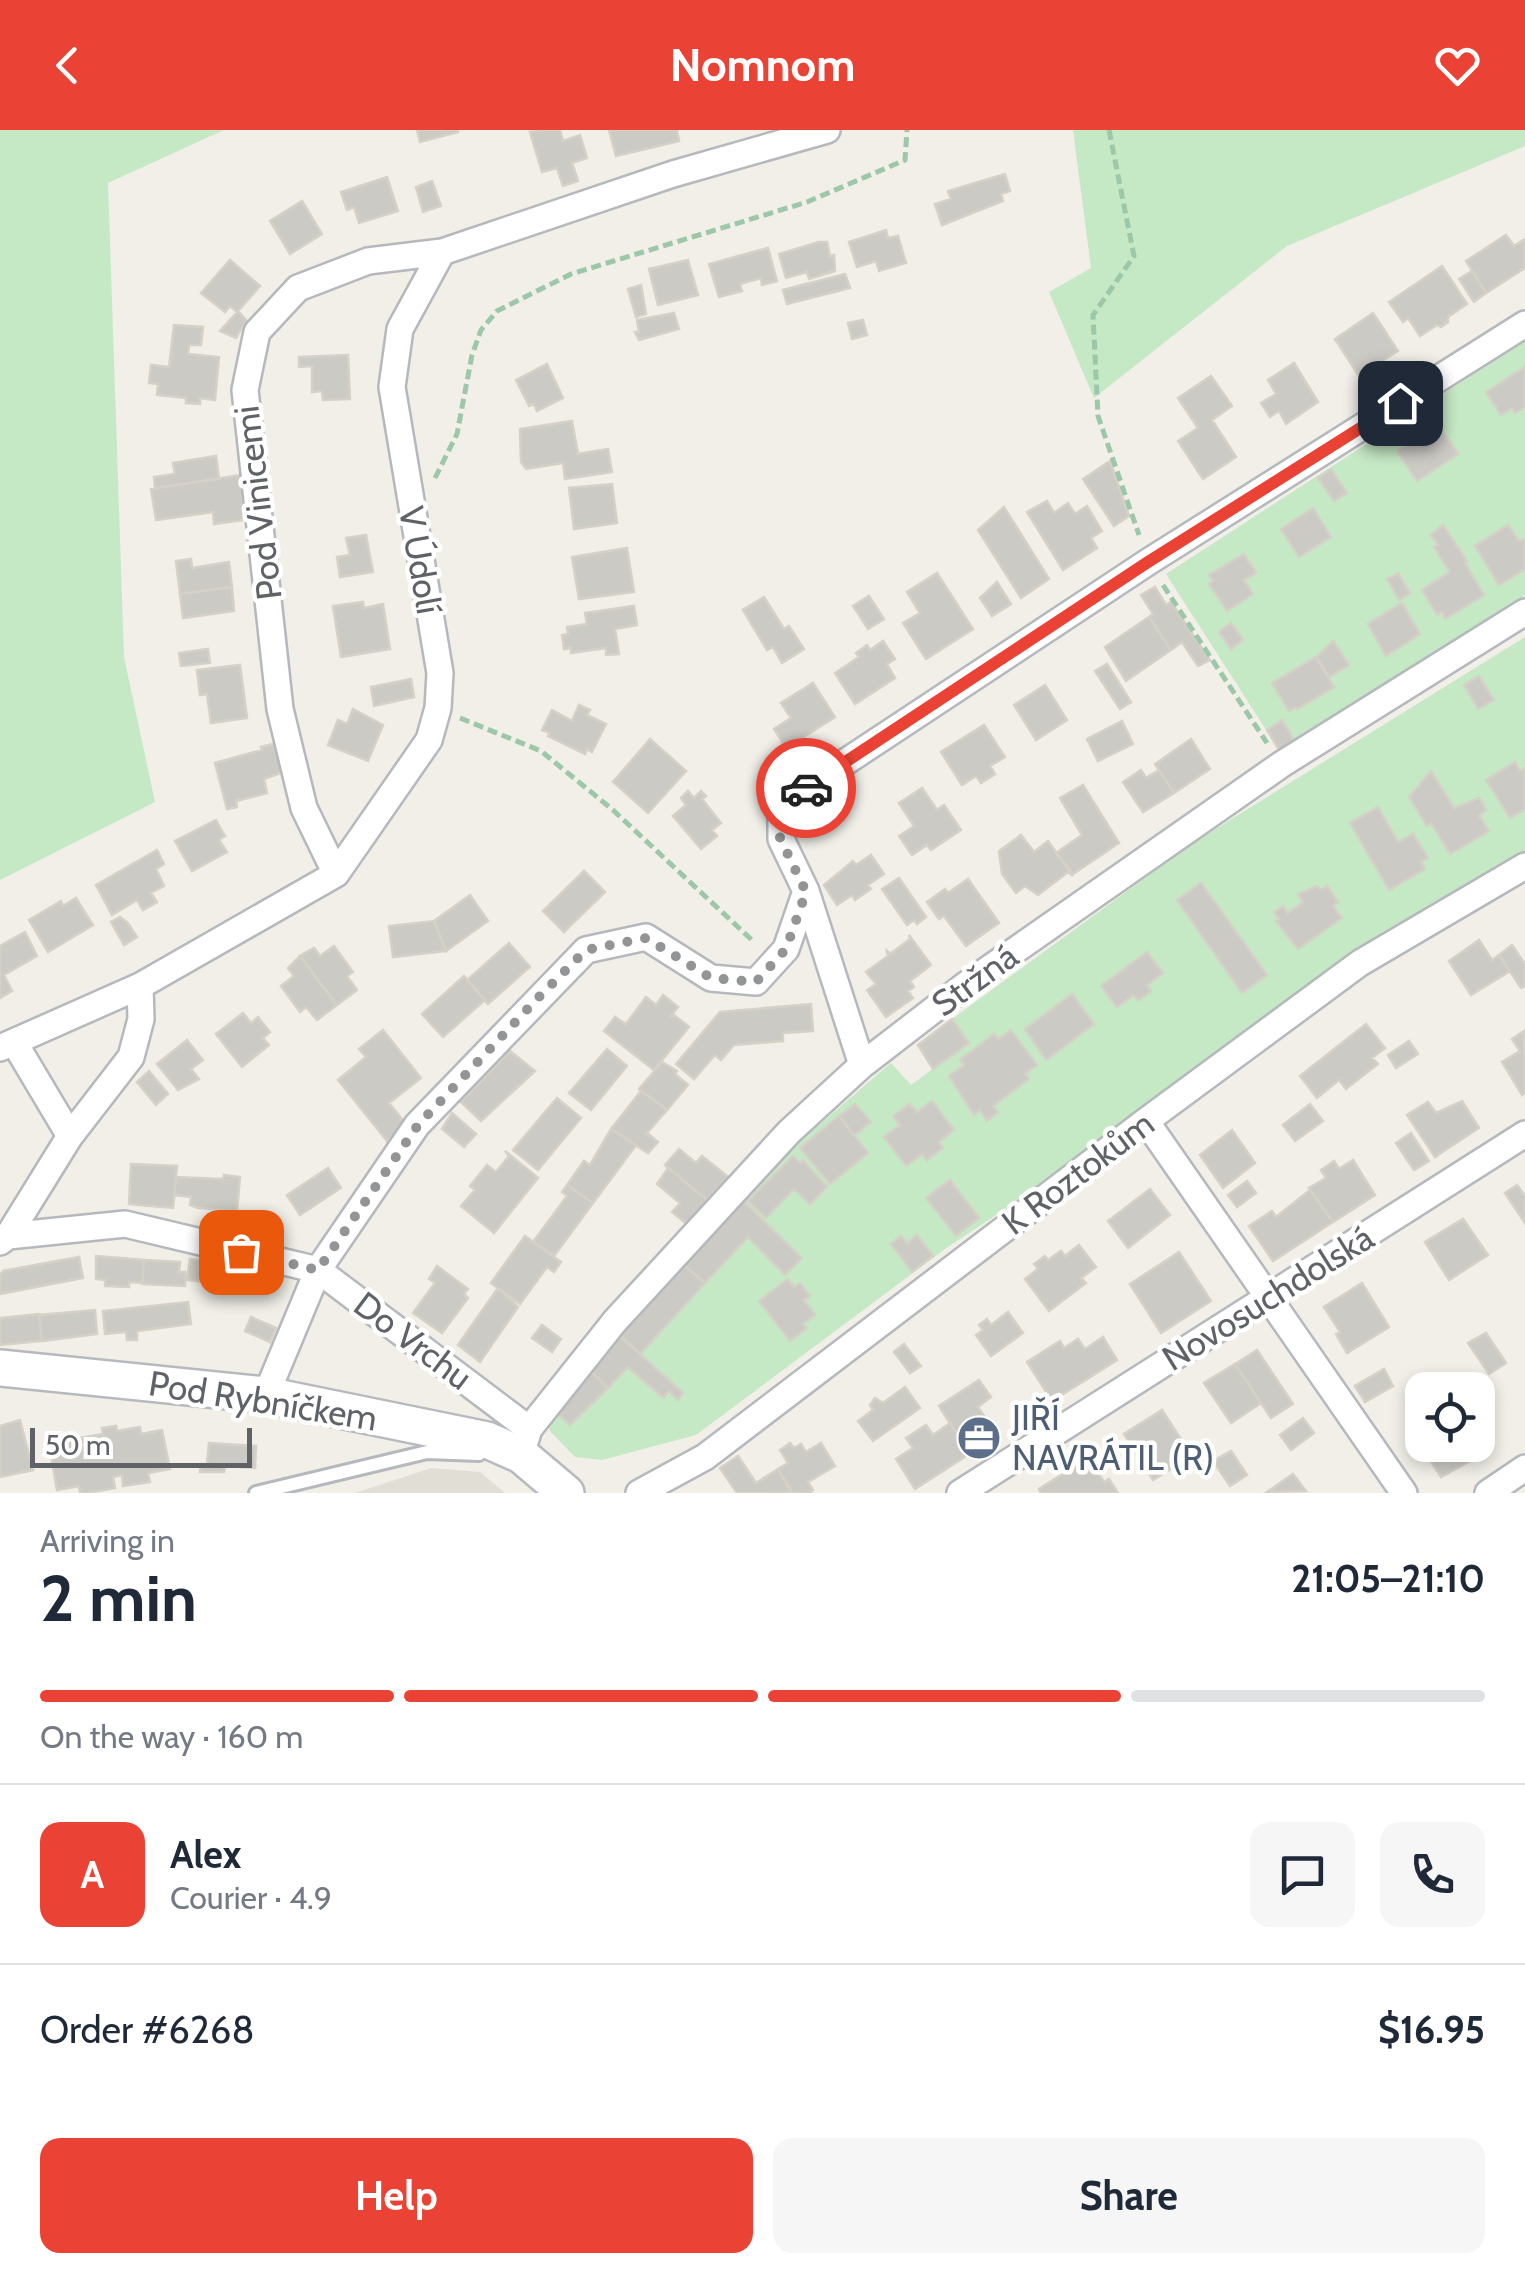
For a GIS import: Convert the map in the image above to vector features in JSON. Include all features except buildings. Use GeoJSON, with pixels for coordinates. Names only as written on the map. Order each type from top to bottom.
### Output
{"type":"FeatureCollection","features":[{"type":"Feature","properties":{"kind":"street"},"geometry":{"type":"LineString","coordinates":[[442,252],[672,174],[827,130]]}},
{"type":"Feature","properties":{"kind":"street","name":"V Údolí"},"geometry":{"type":"LineString","coordinates":[[7,1045],[140,986],[336,874],[430,740],[438,708],[440,673],[392,386],[400,329],[442,252]]}},
{"type":"Feature","properties":{"kind":"street","name":"Pod Vinicemi"},"geometry":{"type":"LineString","coordinates":[[336,874],[304,808],[280,710],[244,390],[257,332],[298,288],[368,260],[442,252]]}},
{"type":"Feature","properties":{"kind":"street"},"geometry":{"type":"LineString","coordinates":[[862,1065],[806,892],[780,838],[780,812],[798,794],[1148,562],[1525,324]]}},
{"type":"Feature","properties":{"kind":"street","name":"Stržná"},"geometry":{"type":"LineString","coordinates":[[525,1442],[615,1321],[790,1132],[862,1065],[967,984],[1282,764],[1525,612]]}},
{"type":"Feature","properties":{"kind":"street","name":"K Roztokům"},"geometry":{"type":"LineString","coordinates":[[639,1493],[705,1457],[1360,963],[1525,866]]}},
{"type":"Feature","properties":{"kind":"street"},"geometry":{"type":"LineString","coordinates":[[266,1395],[318,1270],[418,1125],[586,950],[646,938],[711,978],[756,982],[786,949],[806,892]]}},
{"type":"Feature","properties":{"kind":"street"},"geometry":{"type":"LineString","coordinates":[[4,1239],[70,1136],[132,1057],[141,1019],[140,986]]}},
{"type":"Feature","properties":{"kind":"street"},"geometry":{"type":"LineString","coordinates":[[7,1045],[70,1136]]}},
{"type":"Feature","properties":{"kind":"street"},"geometry":{"type":"LineString","coordinates":[[1146,1121],[1404,1493]]}},
{"type":"Feature","properties":{"kind":"street","name":"Novosuchdolská"},"geometry":{"type":"LineString","coordinates":[[960,1493],[1525,1134]]}},
{"type":"Feature","properties":{"kind":"street","name":"Do Vrchu"},"geometry":{"type":"LineString","coordinates":[[4,1239],[125,1224],[318,1270],[525,1442]]}},
{"type":"Feature","properties":{"kind":"street","name":"Pod Rybníčkem"},"geometry":{"type":"LineString","coordinates":[[11,1374],[266,1395],[487,1440],[525,1442],[566,1493]]}},
{"type":"Feature","properties":{"kind":"street"},"geometry":{"type":"LineString","coordinates":[[1488,1493],[1525,1468]]}},
{"type":"Feature","properties":{"kind":"lane"},"geometry":{"type":"LineString","coordinates":[[256,1493],[427,1452],[525,1442]]}},
{"type":"Feature","properties":{"kind":"path"},"geometry":{"type":"LineString","coordinates":[[410,502],[433,482],[458,434],[472,355],[481,330],[497,311],[570,274],[807,202],[904,160],[907,130]]}},
{"type":"Feature","properties":{"kind":"path"},"geometry":{"type":"LineString","coordinates":[[1109,130],[1134,256],[1092,315],[1098,416],[1148,562],[1270,747]]}},
{"type":"Feature","properties":{"kind":"path"},"geometry":{"type":"LineString","coordinates":[[438,708],[541,751],[613,810],[774,962]]}},
{"type":"Feature","properties":{"kind":"shaded area"},"geometry":{"type":"Polygon","coordinates":[[[431,1468],[480,1472],[505,1493],[355,1493],[431,1468]]]}},
{"type":"Feature","properties":{"kind":"green space"},"geometry":{"type":"Polygon","coordinates":[[[0,130],[224,130],[108,183],[124,657],[155,802],[0,880],[0,130]]]}},
{"type":"Feature","properties":{"kind":"green space"},"geometry":{"type":"Polygon","coordinates":[[[1073,130],[1525,130],[1525,146],[1287,246],[1094,398],[1049,292],[1091,268],[1073,130]]]}},
{"type":"Feature","properties":{"kind":"green space"},"geometry":{"type":"Polygon","coordinates":[[[1525,341],[1525,595],[1294,740],[1282,721],[1268,729],[1279,750],[1166,574],[1525,341]]]}},
{"type":"Feature","properties":{"kind":"green space"},"geometry":{"type":"Polygon","coordinates":[[[1525,637],[1525,862],[945,1249],[696,1435],[602,1460],[575,1457],[550,1431],[547,1418],[628,1367],[678,1399],[683,1393],[640,1354],[748,1237],[784,1274],[740,1198],[891,1063],[911,1085],[968,1043],[952,1019],[1193,843],[1525,637]]]}},
{"type":"Feature","properties":{"kind":"way so far"},"geometry":{"type":"LineString","coordinates":[[241,1252],[318,1270],[418,1125],[586,950],[646,938],[711,978],[756,982],[786,949],[806,892],[780,838],[780,812],[806,788]]}},
{"type":"Feature","properties":{"kind":"place","name":"JIŘÍ NAVRÁTIL (R)"},"geometry":{"type":"Point","coordinates":[979,1438]}},
{"type":"Feature","properties":{"kind":"route"},"geometry":{"type":"LineString","coordinates":[[806,788],[1148,562],[1400,403]]}}]}
